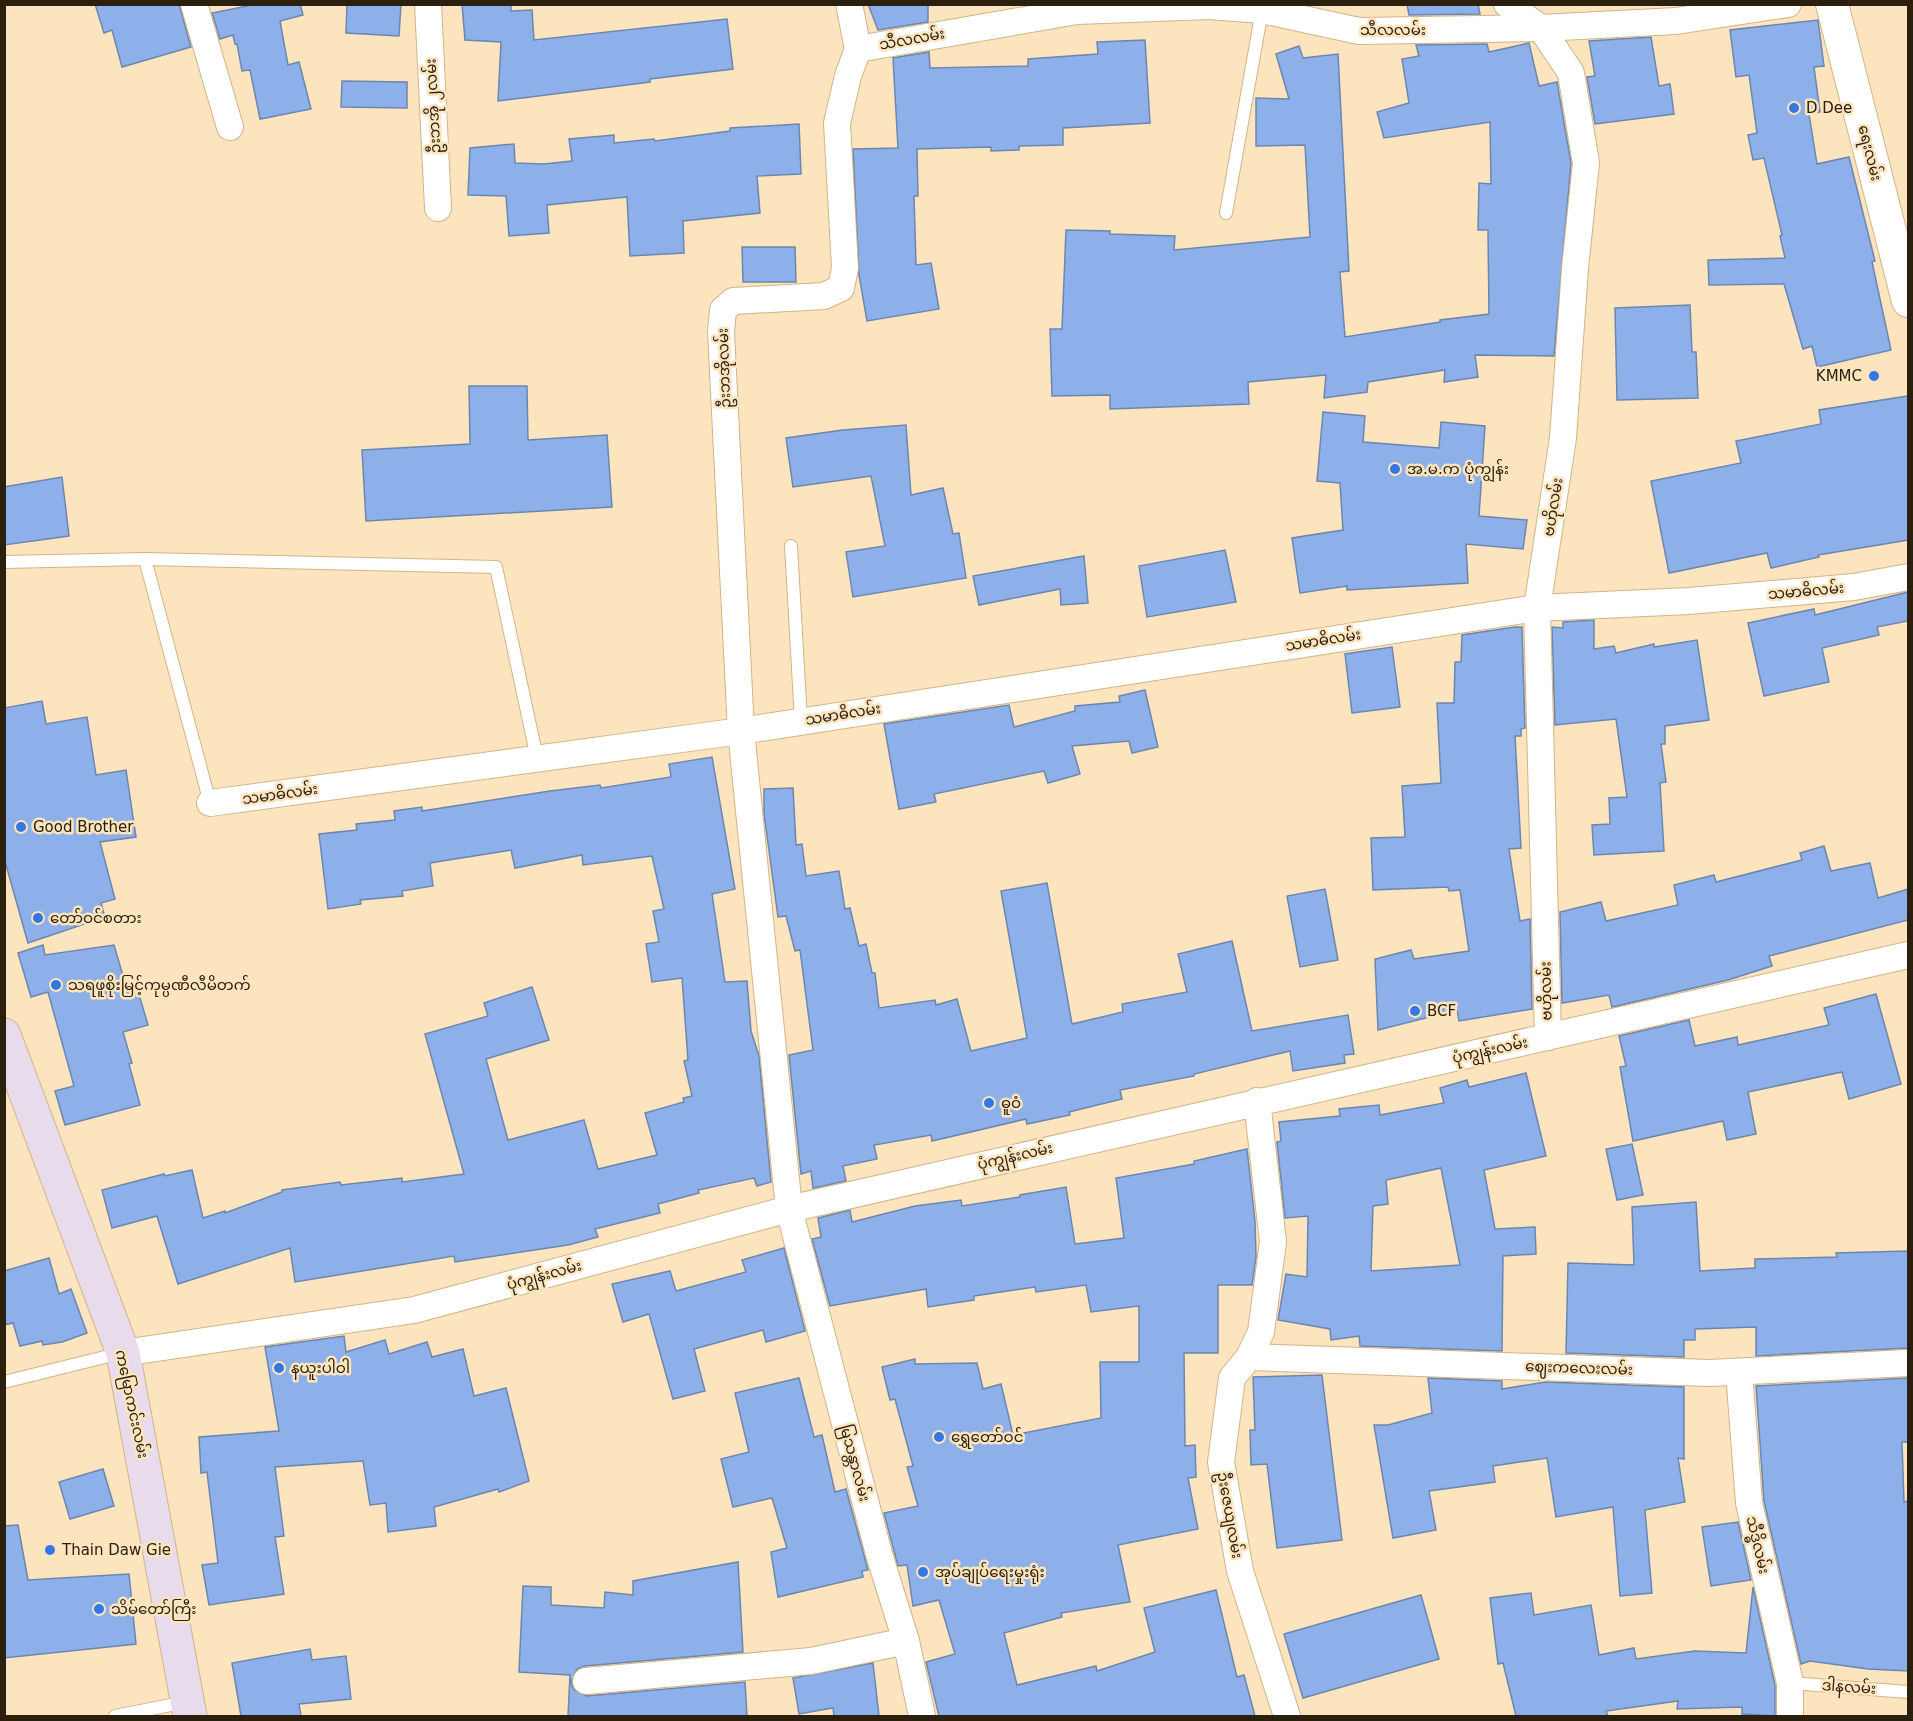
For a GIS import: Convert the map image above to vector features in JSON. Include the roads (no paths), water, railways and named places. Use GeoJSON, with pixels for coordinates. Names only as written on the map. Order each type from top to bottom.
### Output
{"type":"FeatureCollection","features":[{"type":"Feature","properties":{"kind":"main road","name":"ကမြောကင်းလမ်း"},"geometry":{"type":"LineString","coordinates":[[6,1044],[123,1353],[188,1709]]}},
{"type":"Feature","properties":{"kind":"street"},"geometry":{"type":"LineString","coordinates":[[194,4],[230,127]]}},
{"type":"Feature","properties":{"kind":"street","name":"ဦးဘအို ၂လမ်း"},"geometry":{"type":"LineString","coordinates":[[428,4],[438,208]]}},
{"type":"Feature","properties":{"kind":"street"},"geometry":{"type":"LineString","coordinates":[[849,4],[858,49]]}},
{"type":"Feature","properties":{"kind":"street","name":"ဗဟိုလမ်း"},"geometry":{"type":"LineString","coordinates":[[1507,4],[1541,28],[1571,73],[1586,163],[1575,268],[1563,438],[1537,608],[1548,1037]]}},
{"type":"Feature","properties":{"kind":"street","name":"သီလလမ်း"},"geometry":{"type":"LineString","coordinates":[[858,49],[1077,10],[1209,6],[1262,10],[1359,31],[1541,28],[1676,21],[1788,4]]}},
{"type":"Feature","properties":{"kind":"street","name":"ရေးလမ်း"},"geometry":{"type":"LineString","coordinates":[[1832,4],[1908,301]]}},
{"type":"Feature","properties":{"kind":"street","name":"ဦးဘအိုလမ်း"},"geometry":{"type":"LineString","coordinates":[[741,731],[723,310],[733,301],[824,297],[841,288],[845,268],[837,123],[848,76],[858,49]]}},
{"type":"Feature","properties":{"kind":"street","name":"သမာဓိလမ်း"},"geometry":{"type":"LineString","coordinates":[[210,803],[741,731],[1537,608],[1689,601],[1854,586],[1908,577]]}},
{"type":"Feature","properties":{"kind":"street"},"geometry":{"type":"LineString","coordinates":[[741,731],[789,1209]]}},
{"type":"Feature","properties":{"kind":"street","name":"ပုံကျွန်းလမ်း"},"geometry":{"type":"LineString","coordinates":[[123,1353],[414,1310],[789,1209],[1908,955]]}},
{"type":"Feature","properties":{"kind":"street","name":"ဦးဇေယျလမ်း"},"geometry":{"type":"LineString","coordinates":[[1257,1101],[1273,1242],[1261,1332],[1249,1357],[1232,1378],[1221,1462],[1240,1570],[1287,1716]]}},
{"type":"Feature","properties":{"kind":"street","name":"မြသန္တာလမ်း"},"geometry":{"type":"LineString","coordinates":[[789,1209],[879,1554],[906,1641],[922,1716]]}},
{"type":"Feature","properties":{"kind":"street","name":"ဈေးကလေးလမ်း"},"geometry":{"type":"LineString","coordinates":[[1249,1357],[1739,1372],[1908,1363]]}},
{"type":"Feature","properties":{"kind":"street","name":"သီဒ္ဓိလမ်း"},"geometry":{"type":"LineString","coordinates":[[1739,1372],[1749,1503],[1790,1683],[1790,1716]]}},
{"type":"Feature","properties":{"kind":"street"},"geometry":{"type":"LineString","coordinates":[[586,1681],[811,1661],[906,1641]]}},
{"type":"Feature","properties":{"kind":"lane"},"geometry":{"type":"LineString","coordinates":[[1226,213],[1262,10]]}},
{"type":"Feature","properties":{"kind":"lane"},"geometry":{"type":"LineString","coordinates":[[791,546],[801,721]]}},
{"type":"Feature","properties":{"kind":"lane"},"geometry":{"type":"LineString","coordinates":[[4,562],[145,559],[496,567],[537,758]]}},
{"type":"Feature","properties":{"kind":"lane","name":"သမာဓိလမ်း"},"geometry":{"type":"LineString","coordinates":[[145,559],[210,803]]}},
{"type":"Feature","properties":{"kind":"lane"},"geometry":{"type":"LineString","coordinates":[[4,1382],[123,1353]]}},
{"type":"Feature","properties":{"kind":"lane","name":"ဒါနလမ်း"},"geometry":{"type":"LineString","coordinates":[[1790,1683],[1908,1692]]}},
{"type":"Feature","properties":{"kind":"lane"},"geometry":{"type":"LineString","coordinates":[[115,1716],[188,1709]]}},
{"type":"Feature","properties":{"kind":"place","name":"D Dee"},"geometry":{"type":"Point","coordinates":[1794,108]}},
{"type":"Feature","properties":{"kind":"place","name":"KMMC"},"geometry":{"type":"Point","coordinates":[1874,376]}},
{"type":"Feature","properties":{"kind":"place","name":"အ.မ.က ပုံကျွန်း"},"geometry":{"type":"Point","coordinates":[1395,469]}},
{"type":"Feature","properties":{"kind":"place","name":"Good Brother"},"geometry":{"type":"Point","coordinates":[21,827]}},
{"type":"Feature","properties":{"kind":"place","name":"တော်ဝင်စတား"},"geometry":{"type":"Point","coordinates":[38,918]}},
{"type":"Feature","properties":{"kind":"place","name":"သရဖူစိုးမြင့်ကုမ္ပဏီလီမိတက်"},"geometry":{"type":"Point","coordinates":[56,985]}},
{"type":"Feature","properties":{"kind":"place","name":"BCF"},"geometry":{"type":"Point","coordinates":[1415,1011]}},
{"type":"Feature","properties":{"kind":"place","name":"ဓူဝံ"},"geometry":{"type":"Point","coordinates":[989,1103]}},
{"type":"Feature","properties":{"kind":"place","name":"နယူးပါဝါ"},"geometry":{"type":"Point","coordinates":[279,1368]}},
{"type":"Feature","properties":{"kind":"place","name":"ရွှေတော်ဝင်"},"geometry":{"type":"Point","coordinates":[939,1437]}},
{"type":"Feature","properties":{"kind":"place","name":"Thain Daw Gie"},"geometry":{"type":"Point","coordinates":[50,1550]}},
{"type":"Feature","properties":{"kind":"place","name":"အုပ်ချုပ်ရေးမှုးရုံး"},"geometry":{"type":"Point","coordinates":[923,1572]}},
{"type":"Feature","properties":{"kind":"place","name":"သိမ်တော်ကြီး"},"geometry":{"type":"Point","coordinates":[99,1609]}}]}
